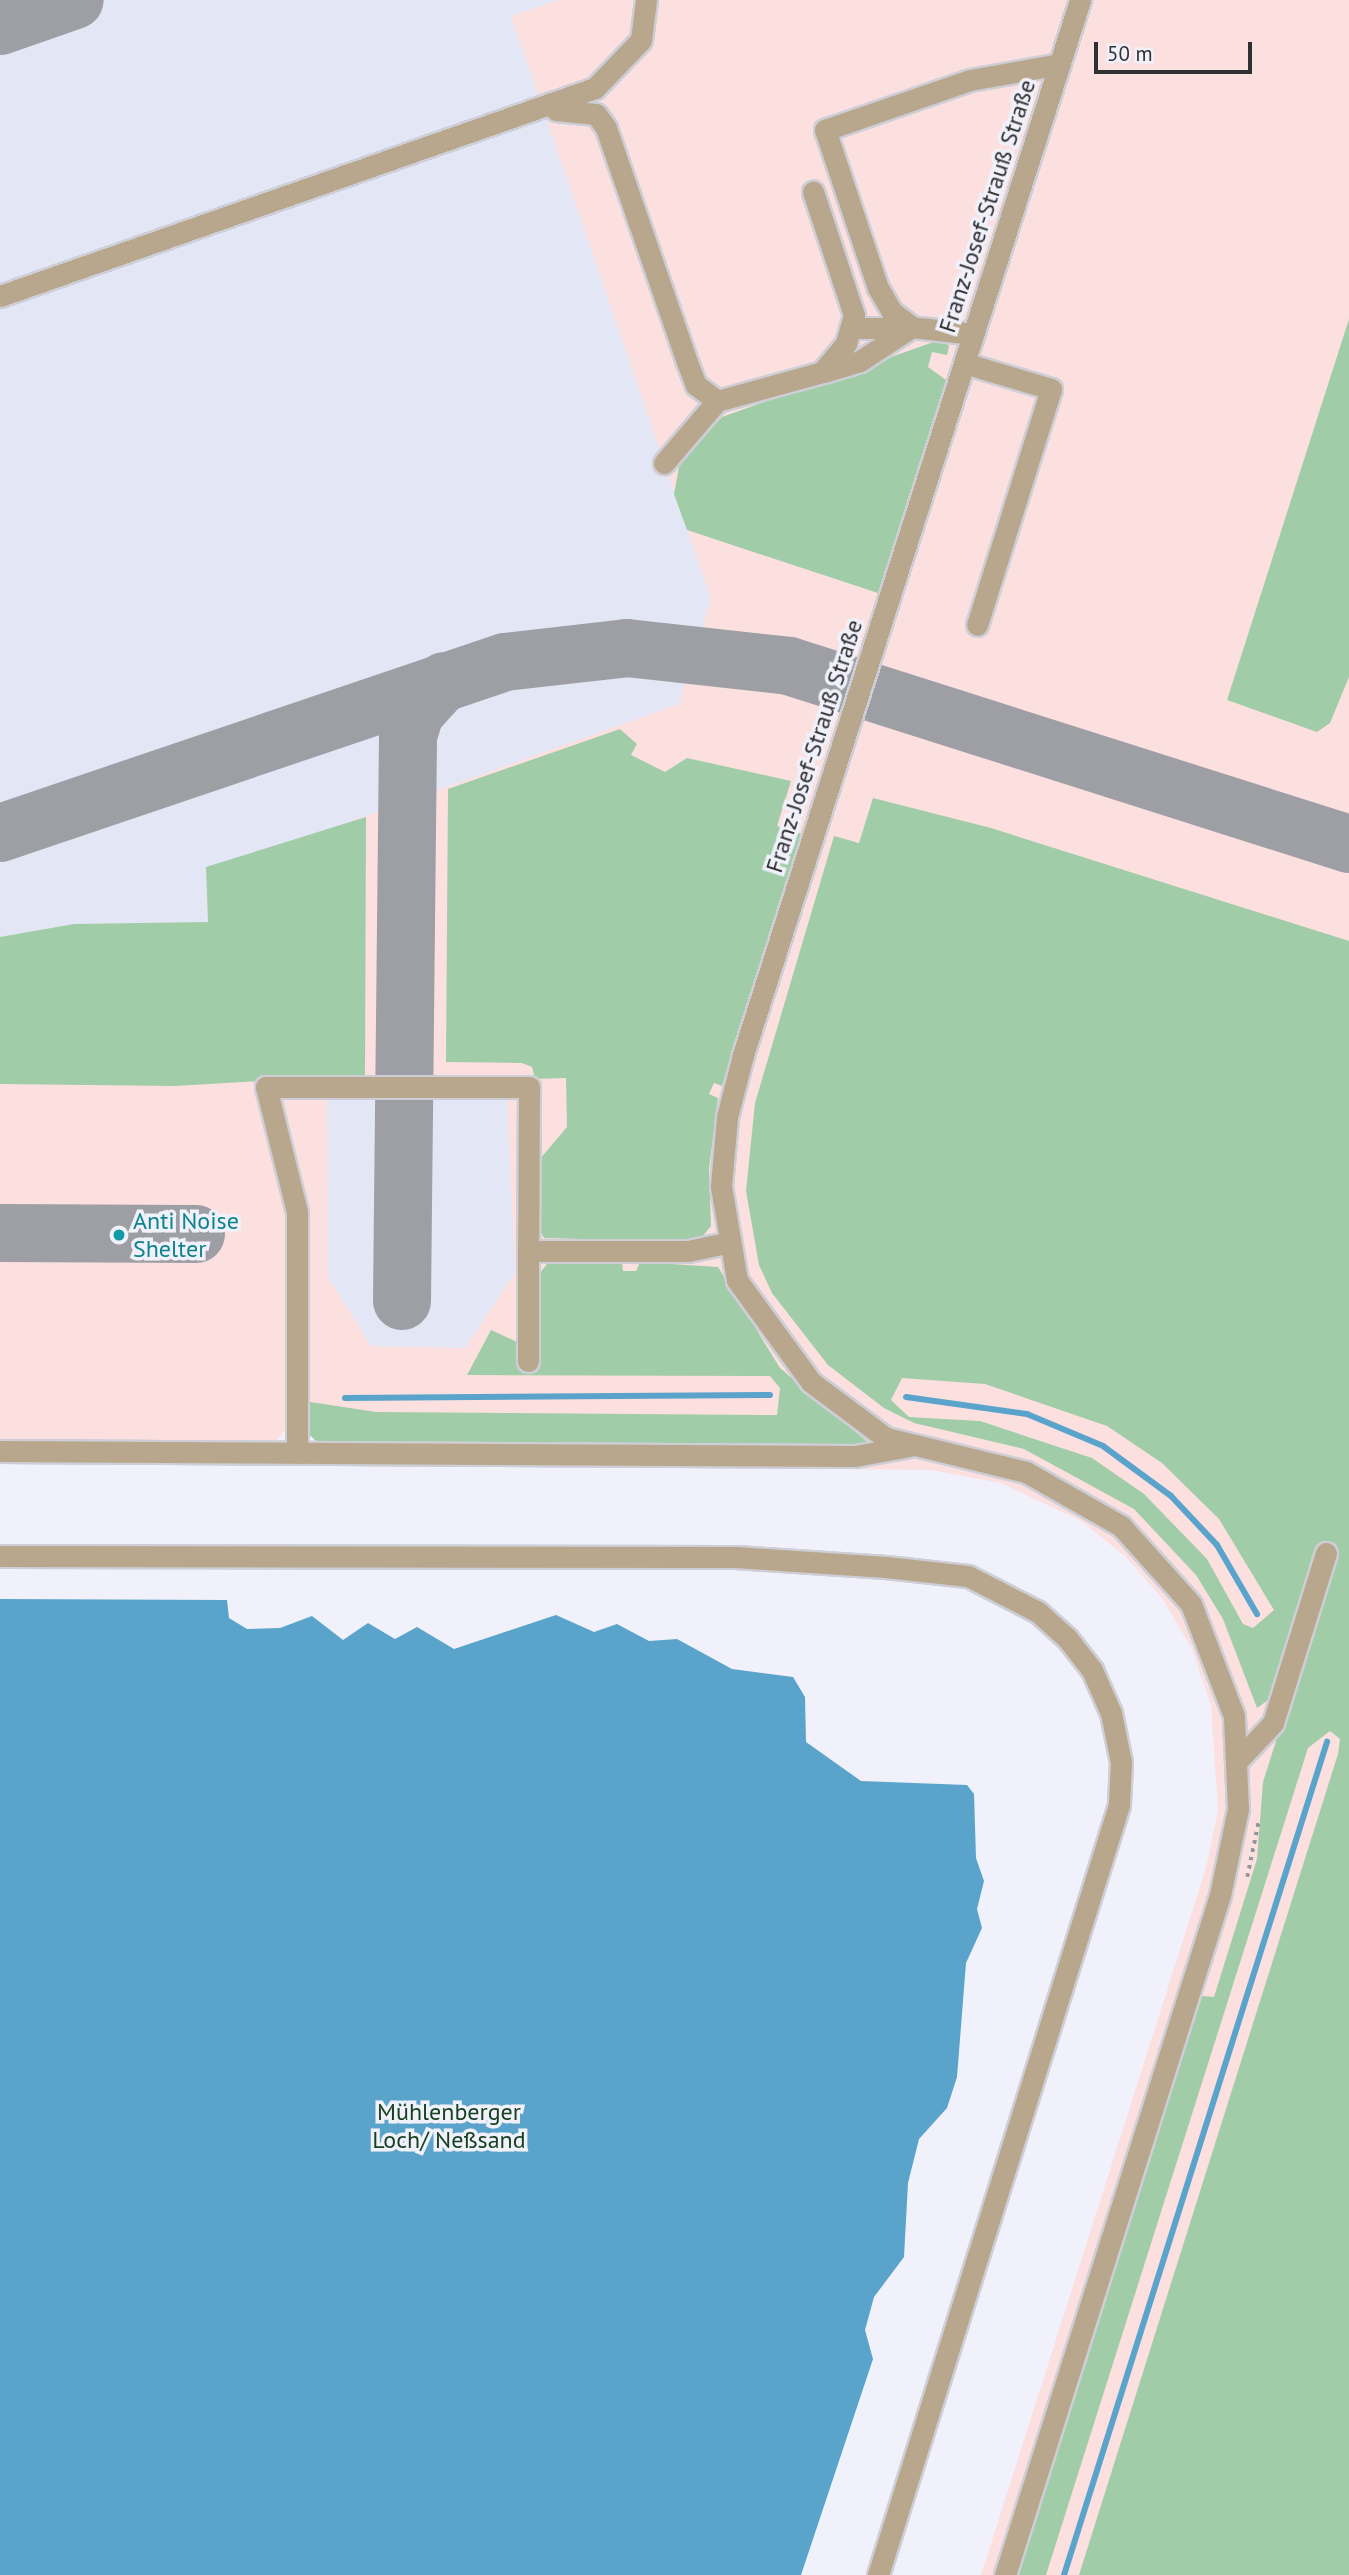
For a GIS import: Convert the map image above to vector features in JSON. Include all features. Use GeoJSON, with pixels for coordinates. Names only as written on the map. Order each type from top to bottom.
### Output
{"type":"FeatureCollection","features":[{"type":"Feature","properties":{"kind":"street"},"geometry":{"type":"LineString","coordinates":[[0,296],[529,113],[594,88],[622,66],[641,40],[646,0]]}},
{"type":"Feature","properties":{"kind":"street","name":"Franz-Josef-Strauß Straße"},"geometry":{"type":"LineString","coordinates":[[910,1446],[869,1429],[811,1382],[748,1301],[726,1243],[721,1186],[733,1094],[1080,0]]}},
{"type":"Feature","properties":{"kind":"street"},"geometry":{"type":"LineString","coordinates":[[912,327],[878,288],[825,130],[970,80],[1060,64]]}},
{"type":"Feature","properties":{"kind":"street"},"geometry":{"type":"LineString","coordinates":[[529,113],[576,107],[596,114],[606,128],[696,385],[717,401]]}},
{"type":"Feature","properties":{"kind":"street"},"geometry":{"type":"LineString","coordinates":[[813,192],[854,315],[852,328],[822,372]]}},
{"type":"Feature","properties":{"kind":"street"},"geometry":{"type":"LineString","coordinates":[[664,463],[717,401],[860,361],[912,327]]}},
{"type":"Feature","properties":{"kind":"street"},"geometry":{"type":"LineString","coordinates":[[852,328],[880,332],[912,327],[974,334]]}},
{"type":"Feature","properties":{"kind":"street"},"geometry":{"type":"LineString","coordinates":[[964,363],[1051,389],[977,625]]}},
{"type":"Feature","properties":{"kind":"street"},"geometry":{"type":"LineString","coordinates":[[297,1453],[297,1212],[266,1087],[529,1087],[528,1361]]}},
{"type":"Feature","properties":{"kind":"street"},"geometry":{"type":"LineString","coordinates":[[528,1251],[688,1251],[726,1243]]}},
{"type":"Feature","properties":{"kind":"street"},"geometry":{"type":"LineString","coordinates":[[0,1451],[855,1456],[910,1446],[1026,1472],[1083,1499],[1134,1536],[1179,1587],[1211,1642],[1231,1703],[1238,1760],[1238,1809],[1220,1895],[1005,2575]]}},
{"type":"Feature","properties":{"kind":"street"},"geometry":{"type":"LineString","coordinates":[[1238,1760],[1273,1723],[1326,1553]]}},
{"type":"Feature","properties":{"kind":"street"},"geometry":{"type":"LineString","coordinates":[[0,1556],[735,1557],[887,1567],[968,1576],[1038,1612],[1067,1638],[1092,1670],[1111,1713],[1121,1762],[1119,1805],[878,2575]]}},
{"type":"Feature","properties":{"kind":"shaded area"},"geometry":{"type":"Polygon","coordinates":[[[0,0],[1349,0],[1349,2575],[981,2575],[1206,1868],[1218,1810],[1211,1705],[1191,1647],[1162,1598],[1126,1557],[1081,1521],[1001,1483],[931,1470],[808,1469],[810,1443],[307,1427],[288,1427],[276,1441],[0,1439],[0,0]]]}},
{"type":"Feature","properties":{"kind":"shaded area"},"geometry":{"type":"Polygon","coordinates":[[[0,0],[558,0],[511,16],[711,599],[679,704],[220,868],[206,867],[208,922],[74,924],[0,937],[0,0]]]}},
{"type":"Feature","properties":{"kind":"shaded area"},"geometry":{"type":"Polygon","coordinates":[[[327,1094],[507,1097],[515,1272],[465,1348],[371,1346],[328,1277],[327,1094]]]}},
{"type":"Feature","properties":{"kind":"green space"},"geometry":{"type":"Polygon","coordinates":[[[1349,319],[1349,677],[1330,723],[1317,732],[1227,700],[1349,319]]]}},
{"type":"Feature","properties":{"kind":"green space"},"geometry":{"type":"Polygon","coordinates":[[[942,339],[949,346],[947,355],[932,352],[928,367],[946,380],[878,593],[687,530],[674,494],[680,462],[722,417],[942,339]]]}},
{"type":"Feature","properties":{"kind":"green space"},"geometry":{"type":"Polygon","coordinates":[[[620,729],[637,744],[631,755],[665,772],[687,758],[791,781],[777,826],[802,834],[722,1086],[714,1083],[709,1094],[718,1098],[709,1169],[711,1226],[698,1242],[544,1238],[537,1225],[539,1160],[567,1127],[566,1078],[535,1079],[532,1067],[522,1063],[446,1062],[448,789],[620,729]]]}},
{"type":"Feature","properties":{"kind":"green space"},"geometry":{"type":"Polygon","coordinates":[[[873,798],[991,828],[1349,941],[1349,2575],[1079,2575],[1338,1754],[1340,1739],[1330,1731],[1308,1748],[1046,2575],[1017,2575],[1202,1996],[1214,1997],[1257,1859],[1263,1782],[1335,1556],[1271,1698],[1257,1708],[1223,1619],[1196,1575],[1134,1509],[1024,1449],[914,1423],[884,1408],[828,1365],[772,1293],[759,1265],[746,1191],[755,1103],[834,836],[859,843],[873,798]],[[902,1378],[891,1400],[909,1417],[980,1421],[1092,1458],[1144,1494],[1207,1559],[1243,1624],[1253,1628],[1274,1610],[1219,1519],[1162,1463],[1107,1426],[985,1384],[902,1378]]]}},
{"type":"Feature","properties":{"kind":"green space"},"geometry":{"type":"Polygon","coordinates":[[[366,817],[365,1075],[175,1086],[0,1084],[0,937],[74,924],[208,922],[206,867],[366,817]]]}},
{"type":"Feature","properties":{"kind":"green space"},"geometry":{"type":"Polygon","coordinates":[[[622,1262],[623,1271],[636,1271],[640,1262],[718,1267],[780,1368],[871,1445],[317,1442],[303,1429],[304,1401],[376,1412],[777,1415],[780,1388],[770,1376],[467,1375],[491,1330],[517,1342],[517,1362],[537,1361],[537,1277],[547,1264],[622,1262]]]}},
{"type":"Feature","properties":{"kind":"water","name":"Mühlenberger Loch/ Neßsand"},"geometry":{"type":"Polygon","coordinates":[[[0,1599],[227,1600],[229,1618],[247,1629],[280,1628],[312,1616],[343,1640],[368,1623],[395,1639],[417,1627],[454,1649],[556,1615],[594,1632],[617,1624],[649,1641],[677,1639],[732,1669],[793,1677],[805,1697],[806,1742],[861,1781],[967,1785],[974,1794],[976,1858],[984,1881],[977,1909],[982,1928],[966,1963],[957,2077],[947,2108],[919,2139],[908,2183],[904,2257],[874,2297],[865,2330],[873,2359],[801,2575],[0,2575],[0,1599]]]}},
{"type":"Feature","properties":{"kind":"waterway"},"geometry":{"type":"LineString","coordinates":[[345,1398],[770,1395]]}},
{"type":"Feature","properties":{"kind":"waterway"},"geometry":{"type":"LineString","coordinates":[[906,1397],[1027,1414],[1103,1446],[1171,1496],[1217,1545],[1257,1614]]}},
{"type":"Feature","properties":{"kind":"waterway"},"geometry":{"type":"LineString","coordinates":[[1064,2575],[1327,1742]]}},
{"type":"Feature","properties":{"kind":"taxiway"},"geometry":{"type":"LineString","coordinates":[[0,26],[75,0]]}},
{"type":"Feature","properties":{"kind":"taxiway"},"geometry":{"type":"LineString","coordinates":[[0,833],[505,662],[627,648],[789,666],[1349,844]]}},
{"type":"Feature","properties":{"kind":"taxiway"},"geometry":{"type":"LineString","coordinates":[[402,1301],[408,736],[415,713],[444,681]]}},
{"type":"Feature","properties":{"kind":"taxiway"},"geometry":{"type":"LineString","coordinates":[[0,1233],[196,1234]]}},
{"type":"Feature","properties":{"kind":"place","name":"Anti Noise Shelter"},"geometry":{"type":"Point","coordinates":[119,1235]}}]}
